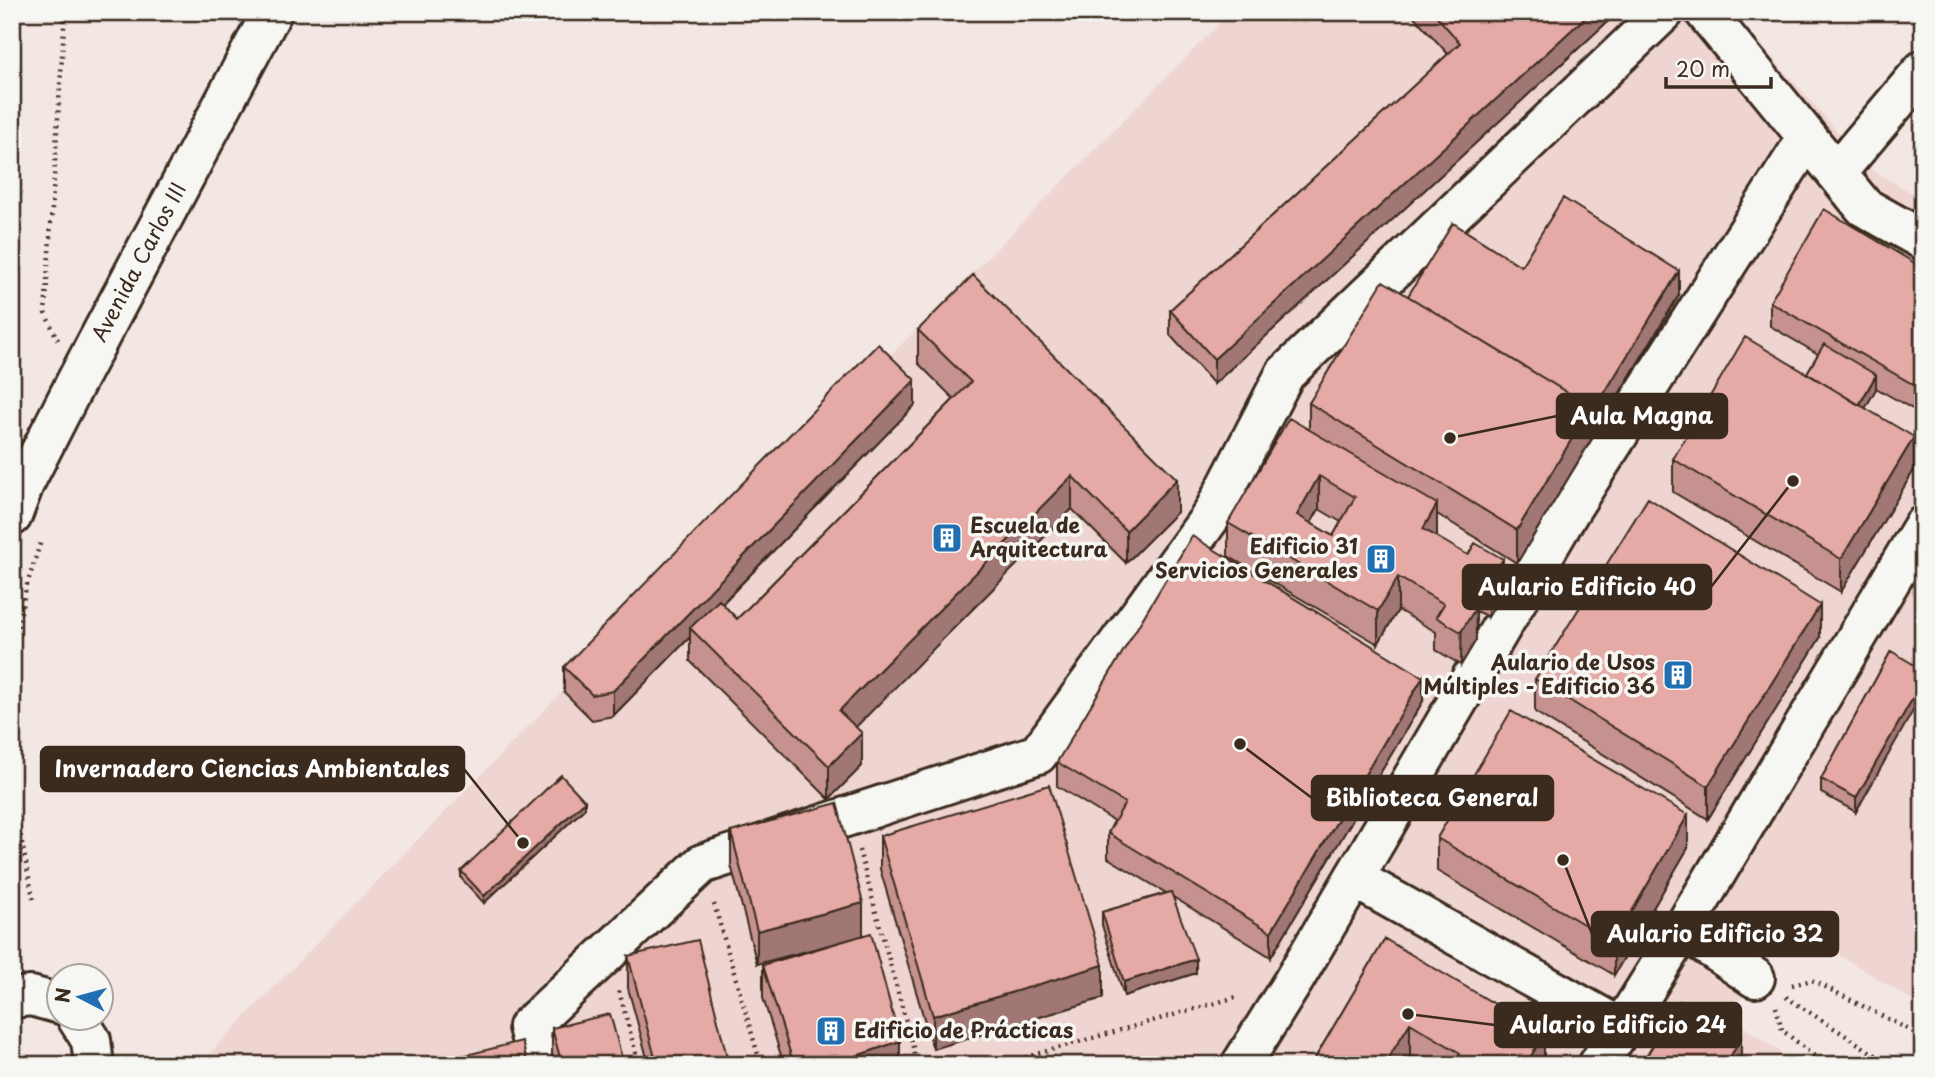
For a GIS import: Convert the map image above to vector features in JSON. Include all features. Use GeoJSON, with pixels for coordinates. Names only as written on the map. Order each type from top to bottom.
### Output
{"type":"FeatureCollection","features":[{"type":"Feature","properties":{"kind":"street","name":"Avenida Carlos III"},"geometry":{"type":"LineString","coordinates":[[27,526],[24,484],[272,12]]}},
{"type":"Feature","properties":{"kind":"street"},"geometry":{"type":"LineString","coordinates":[[538,1065],[528,1027],[702,864],[1038,754],[1212,515],[1285,374],[1664,12]]}},
{"type":"Feature","properties":{"kind":"street"},"geometry":{"type":"LineString","coordinates":[[1705,12],[1864,207],[1923,240]]}},
{"type":"Feature","properties":{"kind":"street"},"geometry":{"type":"LineString","coordinates":[[1837,172],[1923,70]]}},
{"type":"Feature","properties":{"kind":"street"},"geometry":{"type":"LineString","coordinates":[[1241,1065],[1294,980],[1569,512],[1807,138]]}},
{"type":"Feature","properties":{"kind":"street"},"geometry":{"type":"LineString","coordinates":[[1598,1065],[1684,929],[1923,526]]}},
{"type":"Feature","properties":{"kind":"street"},"geometry":{"type":"LineString","coordinates":[[1354,878],[1621,1028]]}},
{"type":"Feature","properties":{"kind":"street"},"geometry":{"type":"LineString","coordinates":[[1684,929],[1771,991]]}},
{"type":"Feature","properties":{"kind":"street"},"geometry":{"type":"LineString","coordinates":[[13,995],[46,998]]}},
{"type":"Feature","properties":{"kind":"street"},"geometry":{"type":"LineString","coordinates":[[86,1032],[91,1040],[94,1065]]}},
{"type":"Feature","properties":{"kind":"path"},"geometry":{"type":"LineString","coordinates":[[60,344],[45,313],[65,12]]}},
{"type":"Feature","properties":{"kind":"path"},"geometry":{"type":"LineString","coordinates":[[12,654],[26,588],[27,526]]}},
{"type":"Feature","properties":{"kind":"path"},"geometry":{"type":"LineString","coordinates":[[12,773],[15,807],[34,903]]}},
{"type":"Feature","properties":{"kind":"path"},"geometry":{"type":"LineString","coordinates":[[849,816],[918,1065]]}},
{"type":"Feature","properties":{"kind":"path"},"geometry":{"type":"LineString","coordinates":[[702,864],[761,1065]]}},
{"type":"Feature","properties":{"kind":"path"},"geometry":{"type":"LineString","coordinates":[[608,952],[639,1065]]}},
{"type":"Feature","properties":{"kind":"path"},"geometry":{"type":"LineString","coordinates":[[998,1065],[1294,980]]}},
{"type":"Feature","properties":{"kind":"path"},"geometry":{"type":"LineString","coordinates":[[1826,1065],[1782,1030],[1771,991],[1812,980],[1923,1037]]}},
{"type":"Feature","properties":{"kind":"path"},"geometry":{"type":"LineString","coordinates":[[1792,1001],[1891,1065]]}},
{"type":"Feature","properties":{"kind":"shaded area"},"geometry":{"type":"Polygon","coordinates":[[[1231,12],[1732,12],[1873,171],[1923,199],[1923,1007],[1788,923],[1730,1017],[1799,1065],[198,1065],[878,368],[1231,12]]]}},
{"type":"Feature","properties":{"kind":"building"},"geometry":{"type":"Polygon","coordinates":[[[1433,12],[1591,12],[1214,359],[1170,310],[1460,43],[1433,12]]]}},
{"type":"Feature","properties":{"kind":"building"},"geometry":{"type":"Polygon","coordinates":[[[1563,198],[1679,271],[1591,415],[1591,407],[1408,296],[1453,223],[1521,266],[1563,198]]]}},
{"type":"Feature","properties":{"kind":"building"},"geometry":{"type":"Polygon","coordinates":[[[1824,209],[1923,268],[1923,390],[1770,302],[1824,209]]]}},
{"type":"Feature","properties":{"kind":"building","name":"Escuela de Arquitectura"},"geometry":{"type":"Polygon","coordinates":[[[973,275],[1177,479],[1126,531],[1072,476],[839,711],[862,733],[829,766],[690,628],[719,600],[737,619],[971,382],[918,330],[973,275]]]}},
{"type":"Feature","properties":{"kind":"building"},"geometry":{"type":"Polygon","coordinates":[[[1383,281],[1591,407],[1517,530],[1309,403],[1383,281]]]}},
{"type":"Feature","properties":{"kind":"building"},"geometry":{"type":"Polygon","coordinates":[[[1745,337],[1914,437],[1841,559],[1673,459],[1745,337]]]}},
{"type":"Feature","properties":{"kind":"building"},"geometry":{"type":"Polygon","coordinates":[[[878,344],[915,380],[613,691],[592,695],[564,667],[878,344]]]}},
{"type":"Feature","properties":{"kind":"building"},"geometry":{"type":"Polygon","coordinates":[[[1824,344],[1876,375],[1859,405],[1807,373],[1824,344]]]}},
{"type":"Feature","properties":{"kind":"building"},"geometry":{"type":"Polygon","coordinates":[[[1289,418],[1437,504],[1423,529],[1468,555],[1475,543],[1503,559],[1488,584],[1475,577],[1462,599],[1476,607],[1461,632],[1436,617],[1444,604],[1398,577],[1378,611],[1228,523],[1289,418]],[[1319,476],[1297,515],[1333,536],[1355,497],[1319,476]]]}},
{"type":"Feature","properties":{"kind":"building","name":"Aulario de Usos Múltiples - Edificio 36"},"geometry":{"type":"Polygon","coordinates":[[[1648,498],[1820,605],[1708,786],[1535,679],[1648,498]]]}},
{"type":"Feature","properties":{"kind":"building"},"geometry":{"type":"Polygon","coordinates":[[[1192,536],[1423,677],[1271,932],[1108,833],[1125,803],[1057,762],[1192,536]]]}},
{"type":"Feature","properties":{"kind":"building"},"geometry":{"type":"Polygon","coordinates":[[[1891,651],[1923,670],[1923,680],[1856,798],[1821,779],[1891,651]]]}},
{"type":"Feature","properties":{"kind":"building"},"geometry":{"type":"Polygon","coordinates":[[[1511,711],[1688,815],[1614,942],[1437,838],[1511,711]]]}},
{"type":"Feature","properties":{"kind":"building"},"geometry":{"type":"Polygon","coordinates":[[[561,775],[585,801],[484,896],[461,871],[561,775]]]}},
{"type":"Feature","properties":{"kind":"building"},"geometry":{"type":"Polygon","coordinates":[[[1049,785],[1103,965],[933,1016],[880,836],[1049,785]]]}},
{"type":"Feature","properties":{"kind":"building"},"geometry":{"type":"Polygon","coordinates":[[[837,803],[863,903],[757,931],[731,832],[837,803]]]}},
{"type":"Feature","properties":{"kind":"building"},"geometry":{"type":"Polygon","coordinates":[[[1171,892],[1196,959],[1124,982],[1102,912],[1171,892]]]}},
{"type":"Feature","properties":{"kind":"building","name":"Edificio de Prácticas"},"geometry":{"type":"Polygon","coordinates":[[[871,933],[900,1041],[830,1065],[794,1065],[763,965],[871,933]]]}},
{"type":"Feature","properties":{"kind":"building"},"geometry":{"type":"Polygon","coordinates":[[[1385,939],[1544,1033],[1526,1065],[1453,1065],[1460,1053],[1410,1023],[1384,1065],[1311,1065],[1385,939]]]}},
{"type":"Feature","properties":{"kind":"building"},"geometry":{"type":"Polygon","coordinates":[[[698,940],[729,1065],[657,1065],[628,956],[698,940]]]}},
{"type":"Feature","properties":{"kind":"building"},"geometry":{"type":"Polygon","coordinates":[[[1680,1001],[1741,1039],[1725,1065],[1641,1065],[1680,1001]]]}},
{"type":"Feature","properties":{"kind":"building"},"geometry":{"type":"Polygon","coordinates":[[[610,1014],[624,1065],[562,1065],[552,1028],[610,1014]]]}},
{"type":"Feature","properties":{"kind":"building"},"geometry":{"type":"Polygon","coordinates":[[[522,1041],[528,1065],[427,1065],[522,1041]]]}},
{"type":"Feature","properties":{"kind":"place","name":"Aula Magna"},"geometry":{"type":"Point","coordinates":[1450,438]}},
{"type":"Feature","properties":{"kind":"place","name":"Aulario Edificio 40"},"geometry":{"type":"Point","coordinates":[1793,481]}},
{"type":"Feature","properties":{"kind":"place","name":"Escuela de Arquitectura"},"geometry":{"type":"Point","coordinates":[947,538]}},
{"type":"Feature","properties":{"kind":"place","name":"Edificio 31 Servicios Generales"},"geometry":{"type":"Point","coordinates":[1381,559]}},
{"type":"Feature","properties":{"kind":"place","name":"Aulario de Usos Múltiples - Edificio 36"},"geometry":{"type":"Point","coordinates":[1678,675]}},
{"type":"Feature","properties":{"kind":"place","name":"Biblioteca General"},"geometry":{"type":"Point","coordinates":[1240,744]}},
{"type":"Feature","properties":{"kind":"place","name":"Invernadero Ciencias Ambientales"},"geometry":{"type":"Point","coordinates":[523,843]}},
{"type":"Feature","properties":{"kind":"place","name":"Aulario Edificio 32"},"geometry":{"type":"Point","coordinates":[1563,860]}},
{"type":"Feature","properties":{"kind":"place","name":"Aulario Edificio 24"},"geometry":{"type":"Point","coordinates":[1408,1014]}},
{"type":"Feature","properties":{"kind":"place","name":"Edificio de Prácticas"},"geometry":{"type":"Point","coordinates":[831,1031]}}]}
